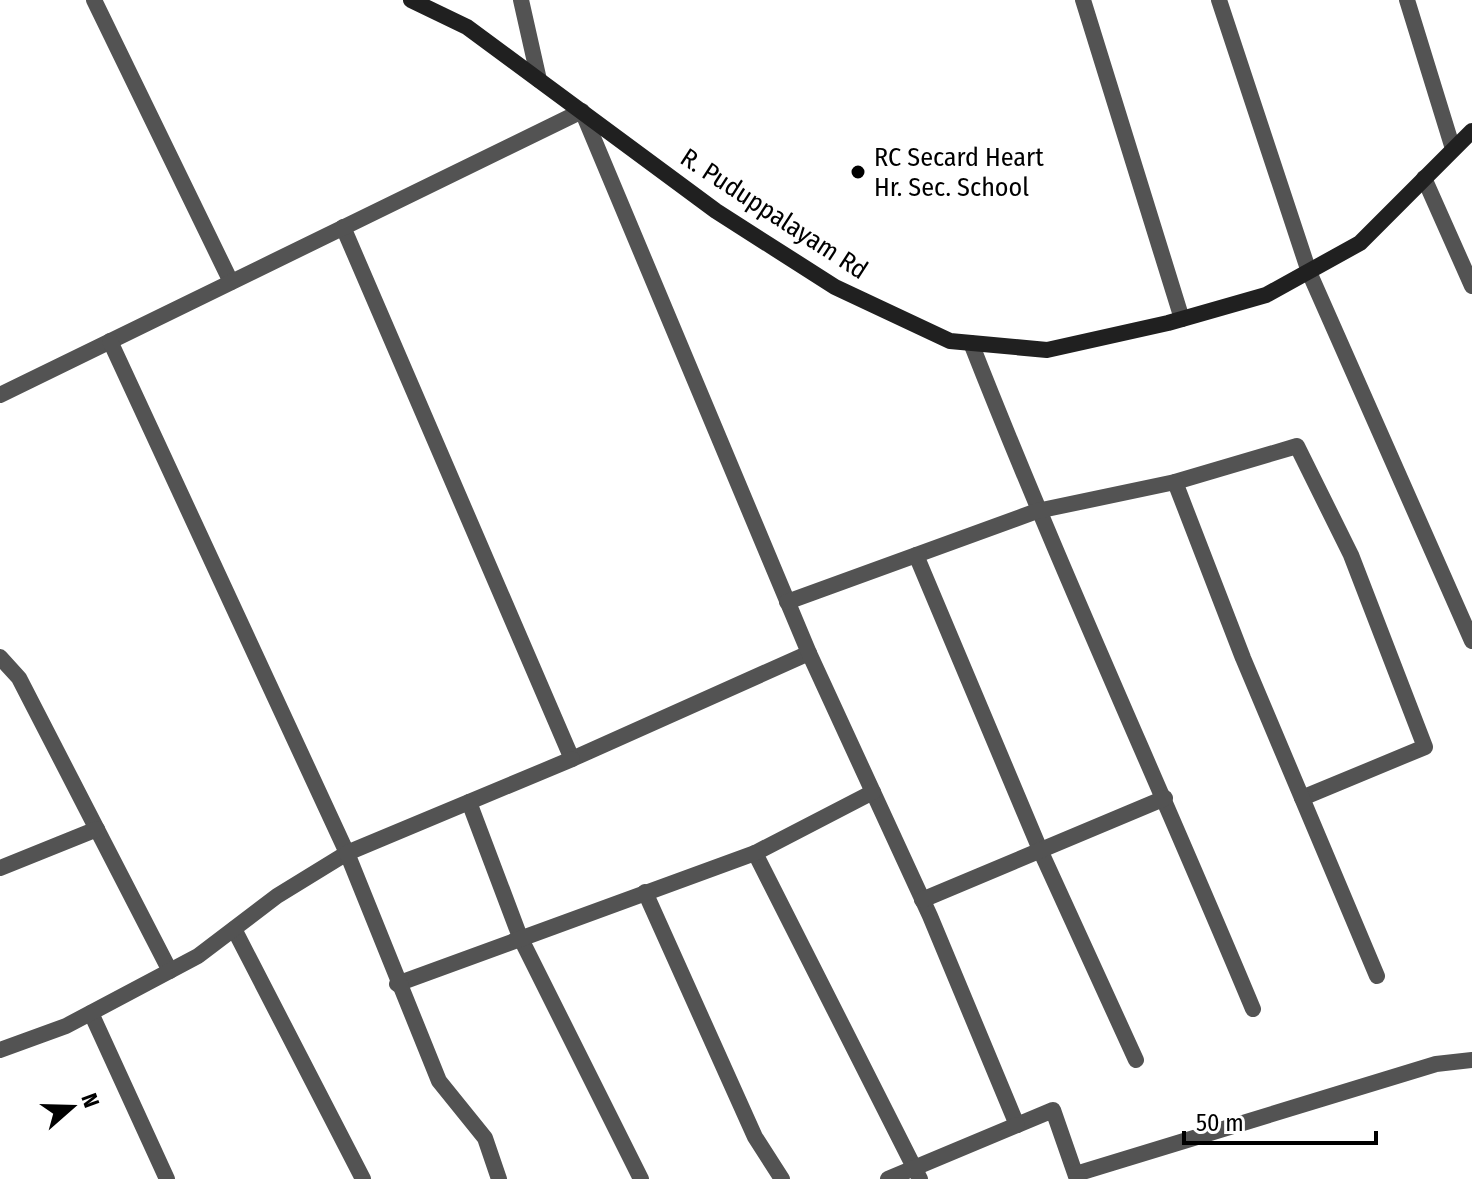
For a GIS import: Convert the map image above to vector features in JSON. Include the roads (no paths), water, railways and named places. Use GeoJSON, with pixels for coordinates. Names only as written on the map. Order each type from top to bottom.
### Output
{"type":"FeatureCollection","features":[{"type":"Feature","properties":{"kind":"main road","name":"R. Puduppalayam Rd"},"geometry":{"type":"LineString","coordinates":[[411,0],[467,27],[716,211],[835,287],[950,341],[1047,350],[1182,319],[1266,295],[1360,243],[1472,131]]}},
{"type":"Feature","properties":{"kind":"street"},"geometry":{"type":"LineString","coordinates":[[94,0],[231,282]]}},
{"type":"Feature","properties":{"kind":"street"},"geometry":{"type":"LineString","coordinates":[[521,0],[539,80]]}},
{"type":"Feature","properties":{"kind":"street"},"geometry":{"type":"LineString","coordinates":[[1083,0],[1182,319]]}},
{"type":"Feature","properties":{"kind":"street"},"geometry":{"type":"LineString","coordinates":[[1219,0],[1309,272],[1472,641]]}},
{"type":"Feature","properties":{"kind":"street"},"geometry":{"type":"LineString","coordinates":[[1407,0],[1453,149]]}},
{"type":"Feature","properties":{"kind":"street"},"geometry":{"type":"LineString","coordinates":[[0,395],[582,111],[787,602],[922,900],[1017,1125]]}},
{"type":"Feature","properties":{"kind":"street"},"geometry":{"type":"LineString","coordinates":[[1424,178],[1472,286]]}},
{"type":"Feature","properties":{"kind":"street"},"geometry":{"type":"LineString","coordinates":[[343,227],[572,759]]}},
{"type":"Feature","properties":{"kind":"street"},"geometry":{"type":"LineString","coordinates":[[110,341],[347,853],[397,984],[439,1081],[485,1138],[499,1179]]}},
{"type":"Feature","properties":{"kind":"street"},"geometry":{"type":"LineString","coordinates":[[971,343],[1037,511],[1165,798],[1253,1009]]}},
{"type":"Feature","properties":{"kind":"street"},"geometry":{"type":"LineString","coordinates":[[787,602],[1037,511],[1175,482],[1297,446],[1351,555],[1425,747],[1302,798]]}},
{"type":"Feature","properties":{"kind":"street"},"geometry":{"type":"LineString","coordinates":[[1175,482],[1377,976]]}},
{"type":"Feature","properties":{"kind":"street"},"geometry":{"type":"LineString","coordinates":[[916,555],[1041,852],[1136,1060]]}},
{"type":"Feature","properties":{"kind":"street"},"geometry":{"type":"LineString","coordinates":[[0,1050],[91,1013],[198,956],[277,896],[347,853],[572,759],[809,653]]}},
{"type":"Feature","properties":{"kind":"street"},"geometry":{"type":"LineString","coordinates":[[0,657],[19,678],[170,971]]}},
{"type":"Feature","properties":{"kind":"street"},"geometry":{"type":"LineString","coordinates":[[397,984],[755,853],[873,792]]}},
{"type":"Feature","properties":{"kind":"street"},"geometry":{"type":"LineString","coordinates":[[922,900],[1165,798]]}},
{"type":"Feature","properties":{"kind":"street"},"geometry":{"type":"LineString","coordinates":[[469,802],[520,937],[641,1179]]}},
{"type":"Feature","properties":{"kind":"street"},"geometry":{"type":"LineString","coordinates":[[0,868],[97,829]]}},
{"type":"Feature","properties":{"kind":"street"},"geometry":{"type":"LineString","coordinates":[[755,853],[918,1174]]}},
{"type":"Feature","properties":{"kind":"street"},"geometry":{"type":"LineString","coordinates":[[645,892],[755,1137],[782,1179]]}},
{"type":"Feature","properties":{"kind":"street"},"geometry":{"type":"LineString","coordinates":[[234,929],[363,1179]]}},
{"type":"Feature","properties":{"kind":"street"},"geometry":{"type":"LineString","coordinates":[[91,1013],[167,1179]]}},
{"type":"Feature","properties":{"kind":"street"},"geometry":{"type":"LineString","coordinates":[[888,1179],[918,1174],[1053,1110],[1076,1177],[1436,1064],[1472,1060]]}},
{"type":"Feature","properties":{"kind":"place","name":"RC Secard Heart Hr. Sec. School"},"geometry":{"type":"Point","coordinates":[858,172]}}]}
